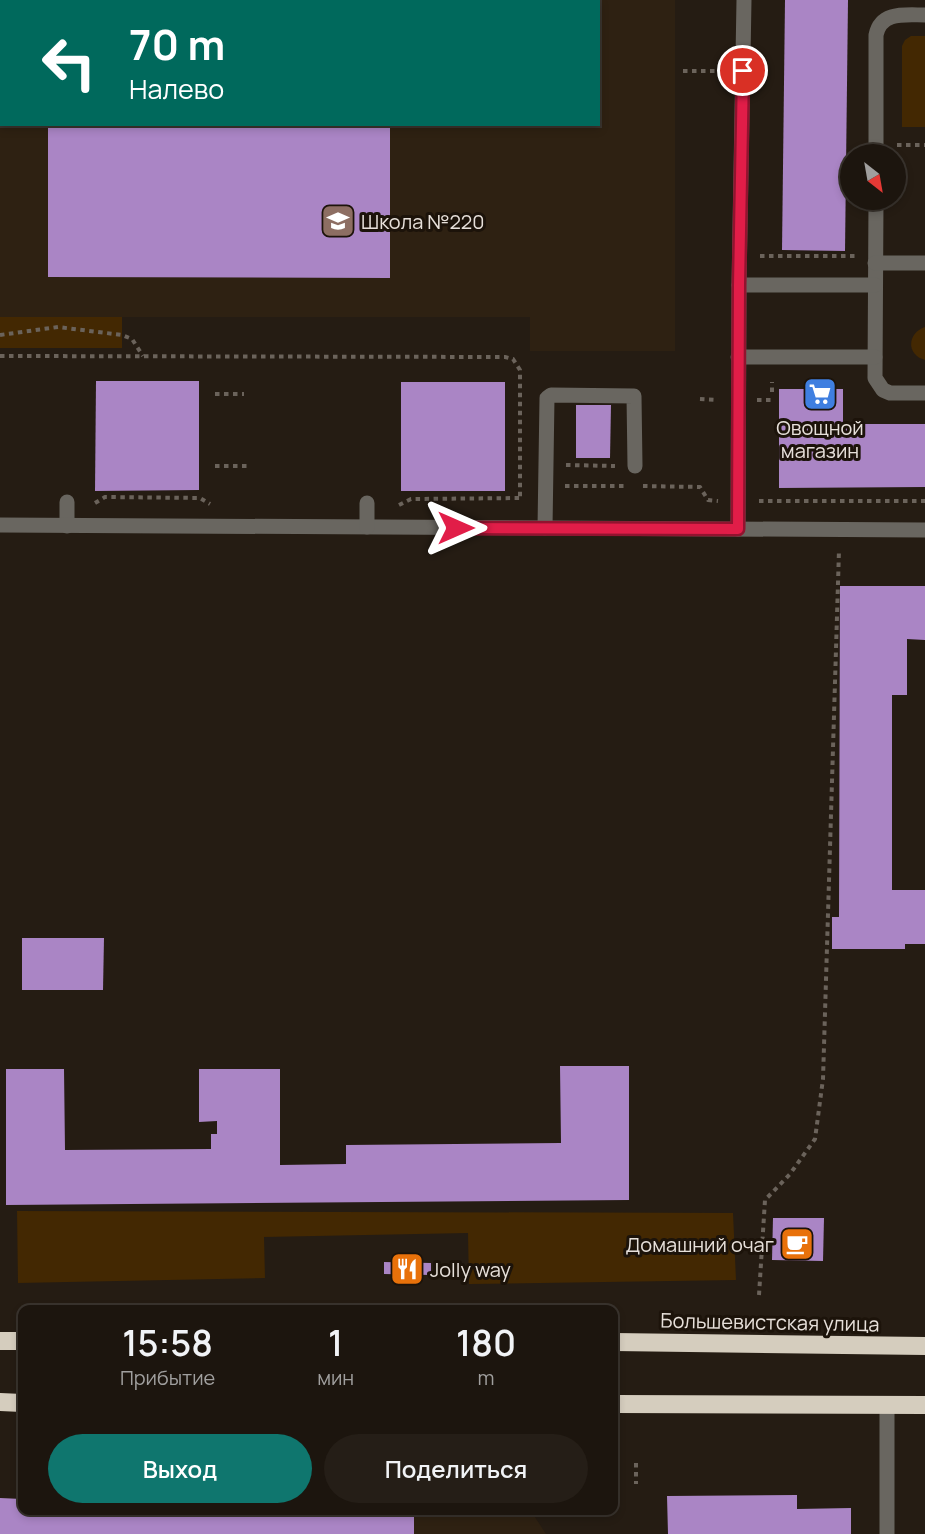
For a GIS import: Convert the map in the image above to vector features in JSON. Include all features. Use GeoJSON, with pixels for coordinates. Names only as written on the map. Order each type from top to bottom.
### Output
{"type":"FeatureCollection","features":[{"type":"Feature","properties":{"kind":"highway"},"geometry":{"type":"LineString","coordinates":[[0,1341],[18,1341]]}},
{"type":"Feature","properties":{"kind":"highway","name":"Большевистская улица"},"geometry":{"type":"LineString","coordinates":[[618,1342],[925,1346]]}},
{"type":"Feature","properties":{"kind":"highway"},"geometry":{"type":"LineString","coordinates":[[0,1402],[18,1402]]}},
{"type":"Feature","properties":{"kind":"highway"},"geometry":{"type":"LineString","coordinates":[[618,1404],[925,1405]]}},
{"type":"Feature","properties":{"kind":"street"},"geometry":{"type":"LineString","coordinates":[[738,529],[738,357],[744,0]]}},
{"type":"Feature","properties":{"kind":"street"},"geometry":{"type":"LineString","coordinates":[[876,144],[876,36],[878,27],[885,19],[895,15],[925,15]]}},
{"type":"Feature","properties":{"kind":"street"},"geometry":{"type":"LineString","coordinates":[[876,210],[875,378],[882,390],[890,393],[925,393]]}},
{"type":"Feature","properties":{"kind":"street"},"geometry":{"type":"LineString","coordinates":[[876,260],[925,263]]}},
{"type":"Feature","properties":{"kind":"street"},"geometry":{"type":"LineString","coordinates":[[739,285],[875,285]]}},
{"type":"Feature","properties":{"kind":"street"},"geometry":{"type":"LineString","coordinates":[[738,357],[876,357]]}},
{"type":"Feature","properties":{"kind":"street"},"geometry":{"type":"LineString","coordinates":[[545,528],[547,398],[551,395],[634,396],[636,400],[636,466]]}},
{"type":"Feature","properties":{"kind":"street"},"geometry":{"type":"LineString","coordinates":[[67,502],[67,526]]}},
{"type":"Feature","properties":{"kind":"street"},"geometry":{"type":"LineString","coordinates":[[367,503],[367,527]]}},
{"type":"Feature","properties":{"kind":"street"},"geometry":{"type":"LineString","coordinates":[[0,525],[925,530]]}},
{"type":"Feature","properties":{"kind":"street"},"geometry":{"type":"LineString","coordinates":[[887,1406],[887,1534]]}},
{"type":"Feature","properties":{"kind":"path"},"geometry":{"type":"LineString","coordinates":[[683,71],[731,71]]}},
{"type":"Feature","properties":{"kind":"path"},"geometry":{"type":"LineString","coordinates":[[906,147],[925,145]]}},
{"type":"Feature","properties":{"kind":"path"},"geometry":{"type":"LineString","coordinates":[[753,256],[876,260]]}},
{"type":"Feature","properties":{"kind":"path"},"geometry":{"type":"LineString","coordinates":[[0,335],[58,327],[122,335],[132,339],[144,356]]}},
{"type":"Feature","properties":{"kind":"path"},"geometry":{"type":"LineString","coordinates":[[0,356],[505,357],[513,359],[520,370],[520,499]]}},
{"type":"Feature","properties":{"kind":"path"},"geometry":{"type":"LineString","coordinates":[[772,382],[772,392]]}},
{"type":"Feature","properties":{"kind":"path"},"geometry":{"type":"LineString","coordinates":[[215,394],[244,394]]}},
{"type":"Feature","properties":{"kind":"path"},"geometry":{"type":"LineString","coordinates":[[700,399],[728,400]]}},
{"type":"Feature","properties":{"kind":"path"},"geometry":{"type":"LineString","coordinates":[[763,399],[772,400]]}},
{"type":"Feature","properties":{"kind":"path"},"geometry":{"type":"LineString","coordinates":[[520,465],[636,466]]}},
{"type":"Feature","properties":{"kind":"path"},"geometry":{"type":"LineString","coordinates":[[215,466],[250,466]]}},
{"type":"Feature","properties":{"kind":"path"},"geometry":{"type":"LineString","coordinates":[[88,507],[105,497],[200,498],[212,505]]}},
{"type":"Feature","properties":{"kind":"path"},"geometry":{"type":"LineString","coordinates":[[750,501],[925,501]]}},
{"type":"Feature","properties":{"kind":"path"},"geometry":{"type":"LineString","coordinates":[[759,1295],[765,1200],[790,1174],[815,1139],[824,1079],[840,529]]}},
{"type":"Feature","properties":{"kind":"path"},"geometry":{"type":"LineString","coordinates":[[636,1463],[636,1485]]}},
{"type":"Feature","properties":{"kind":"shaded area","name":"Школа №220"},"geometry":{"type":"Polygon","coordinates":[[[600,0],[675,0],[675,351],[530,351],[530,317],[0,317],[0,126],[600,126],[600,0]]]}},
{"type":"Feature","properties":{"kind":"shaded area"},"geometry":{"type":"Polygon","coordinates":[[[911,36],[925,36],[925,127],[902,127],[902,46],[911,36]]]}},
{"type":"Feature","properties":{"kind":"shaded area"},"geometry":{"type":"Polygon","coordinates":[[[0,317],[122,317],[122,348],[0,348],[0,317]]]}},
{"type":"Feature","properties":{"kind":"shaded area"},"geometry":{"type":"Polygon","coordinates":[[[925,327],[925,360],[914,354],[911,344],[915,334],[925,327]]]}},
{"type":"Feature","properties":{"kind":"shaded area"},"geometry":{"type":"Polygon","coordinates":[[[17,1211],[733,1213],[736,1280],[469,1284],[468,1233],[264,1237],[265,1278],[18,1283],[17,1211]]]}},
{"type":"Feature","properties":{"kind":"shaded area"},"geometry":{"type":"Polygon","coordinates":[[[0,1498],[18,1499],[18,1515],[534,1515],[546,1534],[0,1534],[0,1498]]]}},
{"type":"Feature","properties":{"kind":"building"},"geometry":{"type":"Polygon","coordinates":[[[785,0],[848,0],[846,144],[840,144],[840,210],[845,210],[845,251],[782,250],[785,0]]]}},
{"type":"Feature","properties":{"kind":"building"},"geometry":{"type":"Polygon","coordinates":[[[48,126],[390,126],[390,278],[48,277],[48,126]]]}},
{"type":"Feature","properties":{"kind":"building"},"geometry":{"type":"Polygon","coordinates":[[[96,381],[199,381],[199,490],[95,491],[96,381]]]}},
{"type":"Feature","properties":{"kind":"building"},"geometry":{"type":"Polygon","coordinates":[[[401,382],[505,382],[505,491],[401,491],[401,382]]]}},
{"type":"Feature","properties":{"kind":"building"},"geometry":{"type":"Polygon","coordinates":[[[779,389],[843,389],[843,424],[925,424],[925,487],[779,488],[779,389]]]}},
{"type":"Feature","properties":{"kind":"building"},"geometry":{"type":"Polygon","coordinates":[[[576,405],[611,405],[610,458],[576,458],[576,405]]]}},
{"type":"Feature","properties":{"kind":"building"},"geometry":{"type":"Polygon","coordinates":[[[840,586],[925,586],[925,640],[907,639],[907,695],[892,695],[892,890],[925,890],[925,944],[905,944],[905,949],[832,949],[832,917],[839,917],[840,586]]]}},
{"type":"Feature","properties":{"kind":"building"},"geometry":{"type":"Polygon","coordinates":[[[22,938],[104,938],[103,990],[22,990],[22,938]]]}},
{"type":"Feature","properties":{"kind":"building"},"geometry":{"type":"Polygon","coordinates":[[[560,1066],[629,1066],[629,1200],[6,1205],[6,1069],[64,1069],[65,1150],[211,1149],[211,1134],[217,1134],[217,1121],[199,1122],[199,1069],[280,1069],[280,1165],[346,1164],[346,1145],[561,1143],[560,1066]]]}},
{"type":"Feature","properties":{"kind":"building"},"geometry":{"type":"Polygon","coordinates":[[[773,1218],[824,1218],[823,1261],[772,1260],[773,1218]]]}},
{"type":"Feature","properties":{"kind":"building","name":"Jolly way"},"geometry":{"type":"Polygon","coordinates":[[[384,1262],[431,1263],[431,1275],[384,1274],[384,1262]]]}},
{"type":"Feature","properties":{"kind":"building"},"geometry":{"type":"Polygon","coordinates":[[[797,1495],[797,1509],[851,1508],[851,1534],[668,1534],[667,1496],[797,1495]]]}},
{"type":"Feature","properties":{"kind":"building"},"geometry":{"type":"Polygon","coordinates":[[[0,1498],[18,1499],[18,1515],[414,1515],[414,1534],[0,1534],[0,1498]]]}},
{"type":"Feature","properties":{"kind":"place","name":"Школа №220"},"geometry":{"type":"Point","coordinates":[338,221]}},
{"type":"Feature","properties":{"kind":"place","name":"Овощной магазин"},"geometry":{"type":"Point","coordinates":[820,394]}},
{"type":"Feature","properties":{"kind":"place","name":"Домашний очаг"},"geometry":{"type":"Point","coordinates":[797,1244]}},
{"type":"Feature","properties":{"kind":"place","name":"Jolly way"},"geometry":{"type":"Point","coordinates":[407,1269]}},
{"type":"Feature","properties":{"kind":"route"},"geometry":{"type":"LineString","coordinates":[[456,528],[738,529],[743,71]]}}]}
